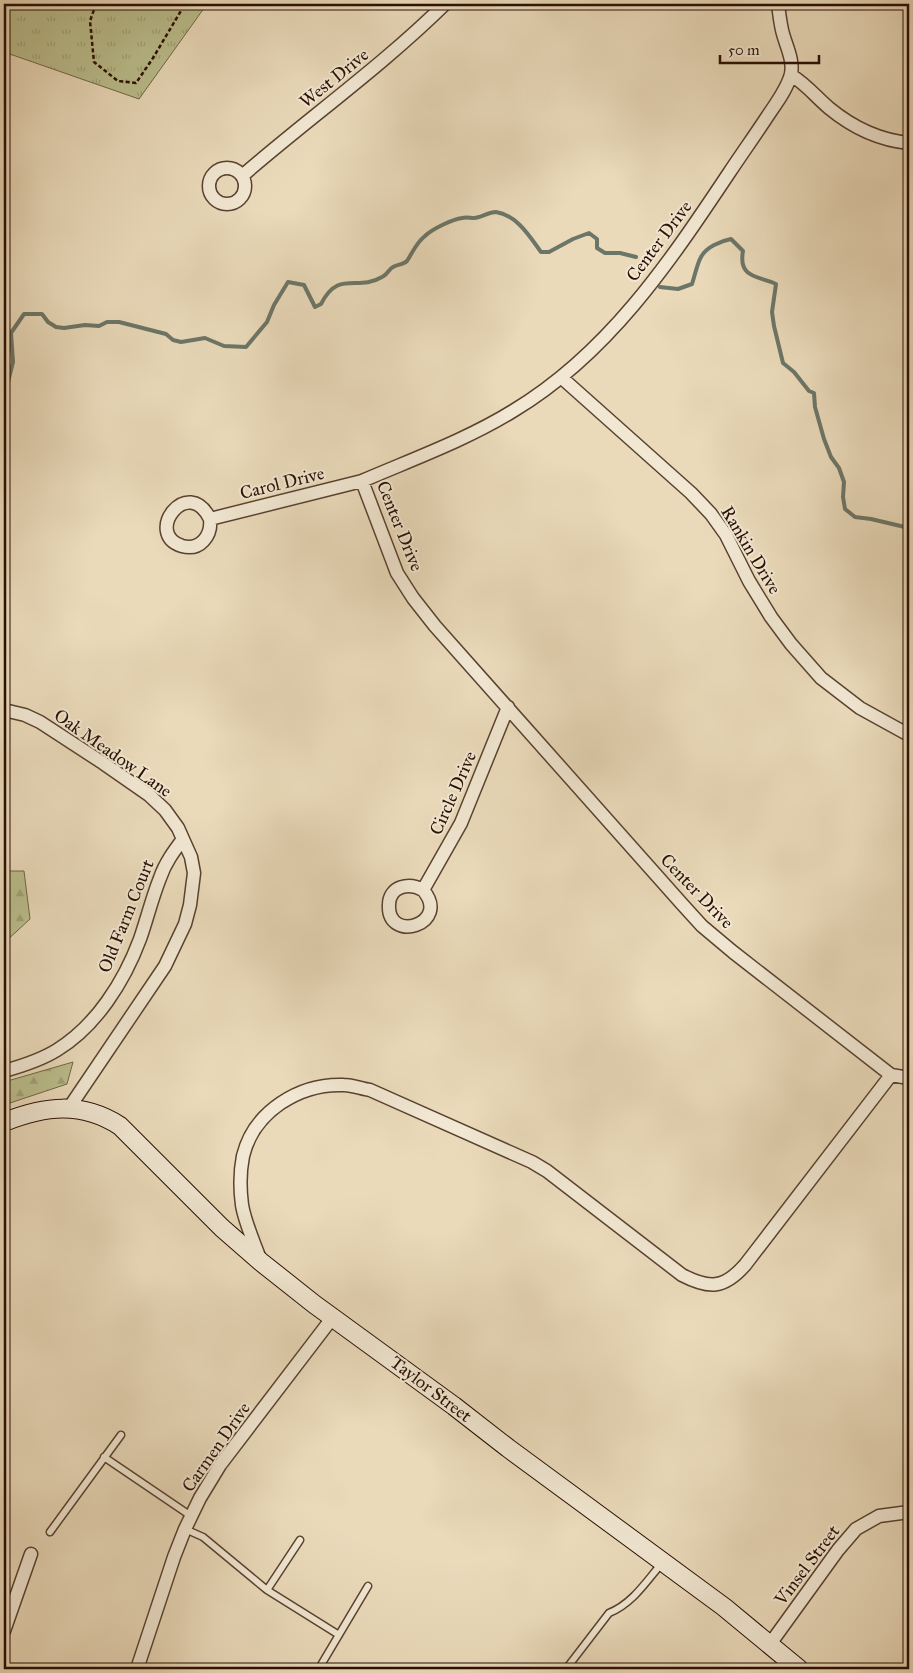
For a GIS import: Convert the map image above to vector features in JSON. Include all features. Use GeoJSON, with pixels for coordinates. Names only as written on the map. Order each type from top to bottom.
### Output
{"type":"FeatureCollection","features":[{"type":"Feature","properties":{"kind":"street","name":"West Drive"},"geometry":{"type":"LineString","coordinates":[[242,176],[393,52],[445,4]]}},
{"type":"Feature","properties":{"kind":"street"},"geometry":{"type":"LineString","coordinates":[[778,4],[781,28],[792,66],[790,75],[805,84],[827,106],[848,123],[881,138],[909,143]]}},
{"type":"Feature","properties":{"kind":"street","name":"Center Drive"},"geometry":{"type":"LineString","coordinates":[[790,75],[776,103],[714,195],[619,324],[595,349],[562,378],[528,402],[494,422],[362,481],[394,565],[413,598],[435,626],[702,926],[892,1074]]}},
{"type":"Feature","properties":{"kind":"street","name":"Rankin Drive"},"geometry":{"type":"LineString","coordinates":[[562,378],[691,493],[711,514],[726,535],[749,581],[771,617],[790,644],[821,678],[860,708],[909,735]]}},
{"type":"Feature","properties":{"kind":"street","name":"Carol Drive"},"geometry":{"type":"LineString","coordinates":[[210,519],[362,481]]}},
{"type":"Feature","properties":{"kind":"street","name":"Circle Drive"},"geometry":{"type":"LineString","coordinates":[[423,890],[461,823],[508,707]]}},
{"type":"Feature","properties":{"kind":"street","name":"Oak Meadow Lane"},"geometry":{"type":"LineString","coordinates":[[4,710],[25,715],[40,722],[149,795],[174,821],[191,857],[194,873],[190,905],[176,944],[165,966],[69,1108]]}},
{"type":"Feature","properties":{"kind":"street","name":"Old Farm Court"},"geometry":{"type":"LineString","coordinates":[[4,1071],[25,1065],[56,1050],[75,1037],[113,993],[139,941],[160,877],[170,857],[183,839]]}},
{"type":"Feature","properties":{"kind":"street"},"geometry":{"type":"LineString","coordinates":[[261,1262],[242,1206],[241,1170],[244,1154],[262,1120],[276,1106],[294,1094],[314,1088],[345,1085],[370,1090],[532,1162],[561,1180],[682,1275],[696,1282],[710,1285],[728,1280],[736,1275],[892,1074],[909,1078]]}},
{"type":"Feature","properties":{"kind":"street","name":"Taylor Street"},"geometry":{"type":"LineString","coordinates":[[4,1122],[43,1110],[69,1108],[94,1112],[120,1126],[222,1228],[261,1262],[332,1317],[724,1607],[799,1669]]}},
{"type":"Feature","properties":{"kind":"street","name":"Carmen Drive"},"geometry":{"type":"LineString","coordinates":[[137,1669],[174,1557],[200,1498],[220,1465],[332,1317]]}},
{"type":"Feature","properties":{"kind":"street","name":"Vinsel Street"},"geometry":{"type":"LineString","coordinates":[[770,1644],[838,1550],[856,1529],[879,1516],[909,1512]]}},
{"type":"Feature","properties":{"kind":"street"},"geometry":{"type":"LineString","coordinates":[[4,1631],[31,1554]]}},
{"type":"Feature","properties":{"kind":"lane"},"geometry":{"type":"LineString","coordinates":[[50,1532],[121,1435]]}},
{"type":"Feature","properties":{"kind":"lane"},"geometry":{"type":"LineString","coordinates":[[104,1457],[192,1516]]}},
{"type":"Feature","properties":{"kind":"lane"},"geometry":{"type":"LineString","coordinates":[[185,1529],[203,1537],[267,1590],[339,1635]]}},
{"type":"Feature","properties":{"kind":"lane"},"geometry":{"type":"LineString","coordinates":[[267,1590],[300,1540]]}},
{"type":"Feature","properties":{"kind":"lane"},"geometry":{"type":"LineString","coordinates":[[566,1669],[609,1613],[632,1598],[663,1562]]}},
{"type":"Feature","properties":{"kind":"lane"},"geometry":{"type":"LineString","coordinates":[[320,1665],[368,1586]]}},
{"type":"Feature","properties":{"kind":"path"},"geometry":{"type":"LineString","coordinates":[[96,4],[90,21],[94,62],[118,81],[136,83],[185,4]]}},
{"type":"Feature","properties":{"kind":"green space"},"geometry":{"type":"Polygon","coordinates":[[[4,4],[207,4],[139,99],[4,52],[4,4]]]}},
{"type":"Feature","properties":{"kind":"green space"},"geometry":{"type":"Polygon","coordinates":[[[4,871],[24,871],[30,919],[4,943],[4,871]]]}},
{"type":"Feature","properties":{"kind":"green space"},"geometry":{"type":"Polygon","coordinates":[[[73,1062],[67,1084],[4,1105],[4,1082],[73,1062]]]}},
{"type":"Feature","properties":{"kind":"waterway"},"geometry":{"type":"LineString","coordinates":[[4,398],[13,362],[11,333],[24,314],[42,314],[48,322],[56,327],[99,326],[107,322],[119,322],[166,334],[173,340],[181,342],[205,338],[224,346],[246,347],[267,322],[274,305],[288,282],[304,285],[315,307],[321,304],[328,293],[335,287],[342,284],[373,281],[384,276],[393,267],[407,261],[419,242],[437,227],[458,219],[477,218],[493,212],[504,214],[517,222],[541,252],[549,252],[589,233],[597,239],[597,248],[605,253],[620,253],[636,257]]}},
{"type":"Feature","properties":{"kind":"waterway"},"geometry":{"type":"LineString","coordinates":[[660,287],[678,289],[692,284],[703,253],[714,245],[731,239],[743,251],[742,260],[746,271],[751,275],[776,284],[772,312],[783,363],[794,372],[809,391],[814,393],[815,407],[824,439],[844,482],[843,497],[845,509],[855,517],[909,528]]}}]}
